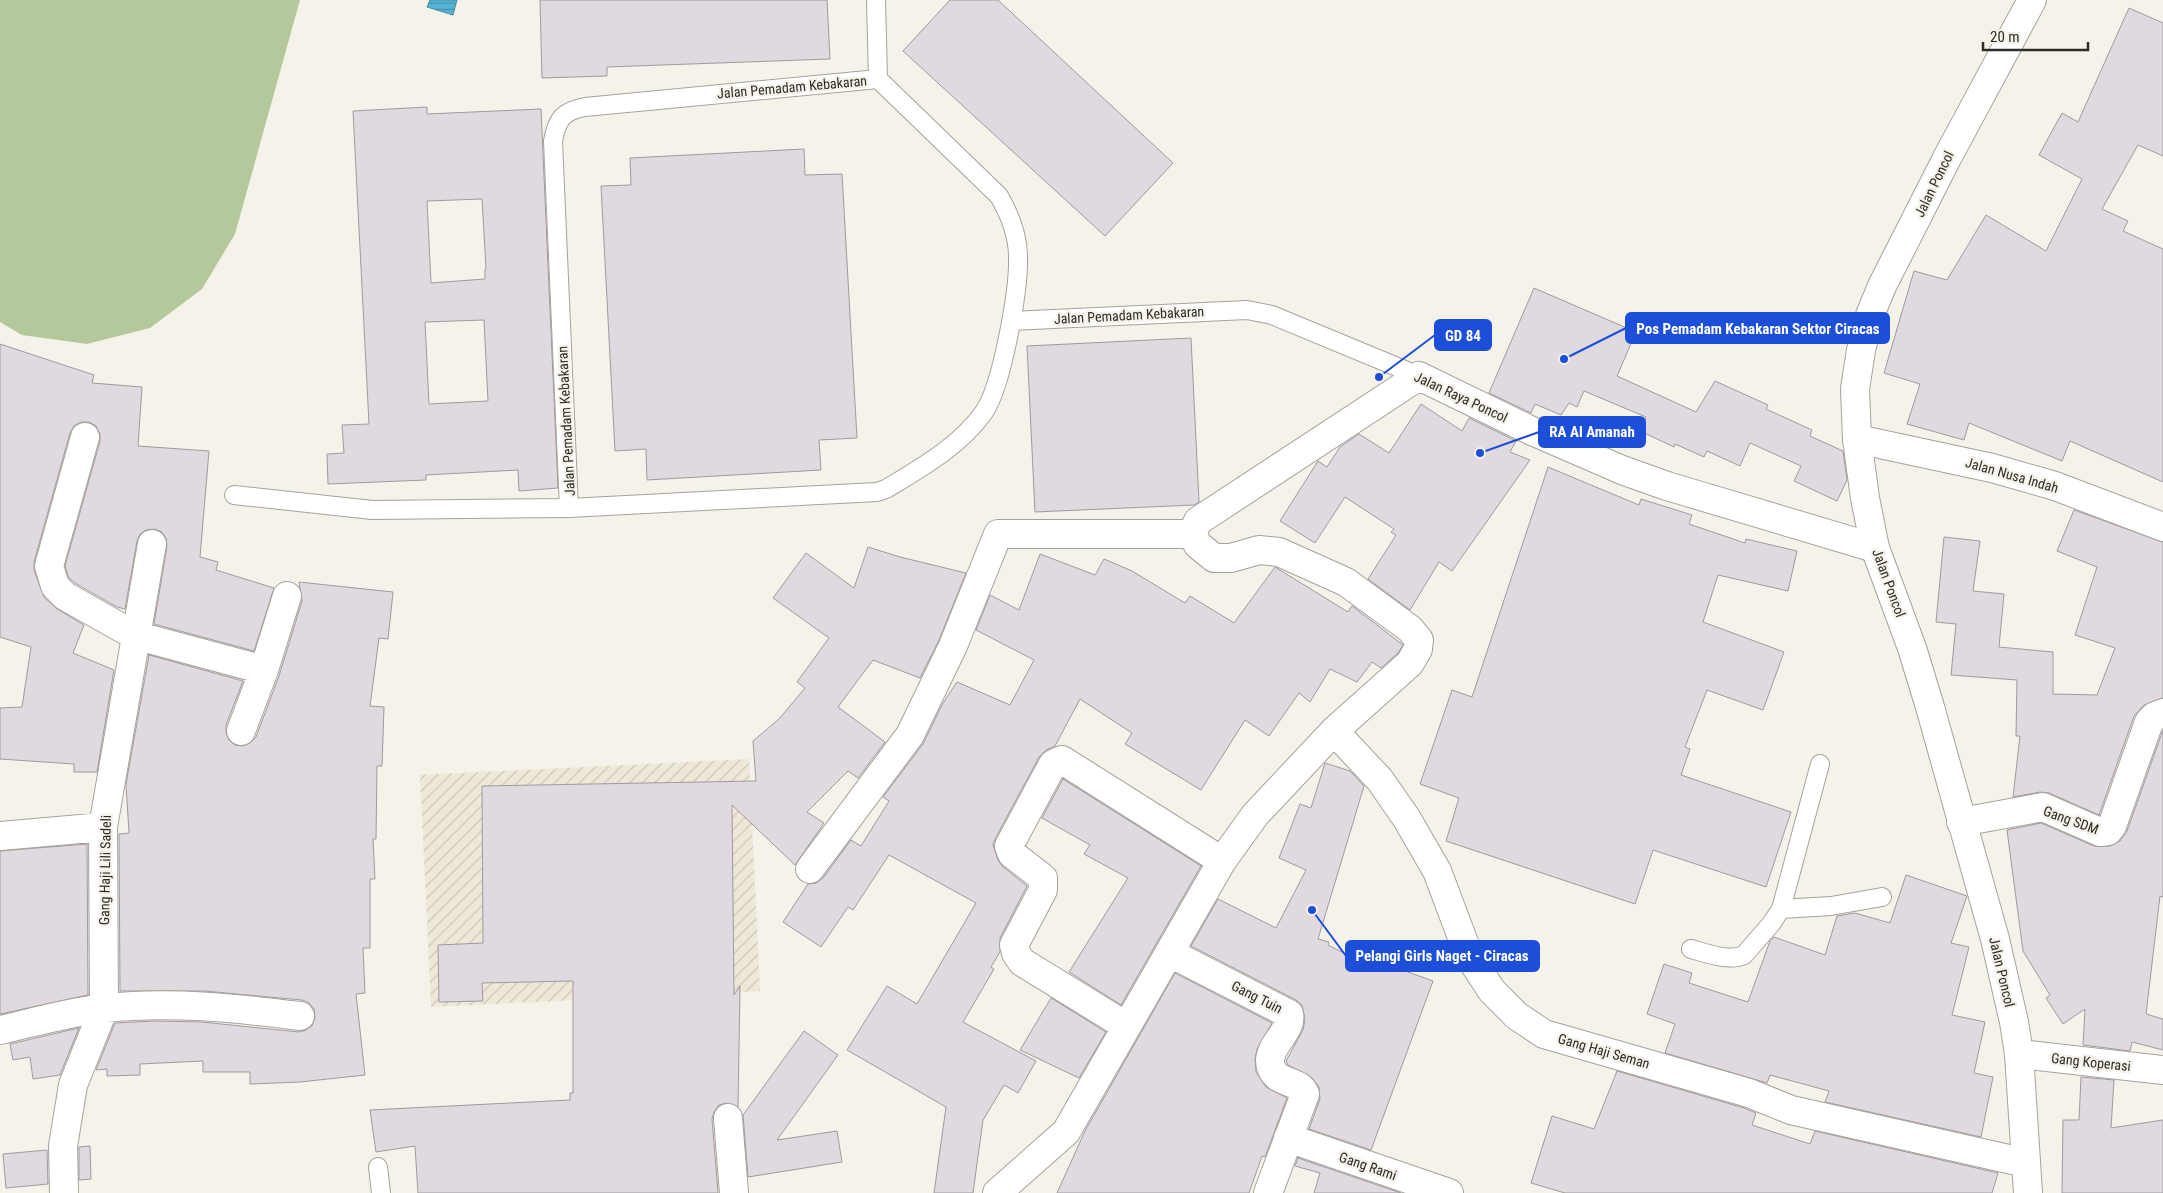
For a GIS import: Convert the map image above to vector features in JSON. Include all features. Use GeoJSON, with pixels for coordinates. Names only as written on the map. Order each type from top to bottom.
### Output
{"type":"FeatureCollection","features":[{"type":"Feature","properties":{"kind":"street","name":"Jalan Poncol"},"geometry":{"type":"LineString","coordinates":[[2028,1193],[2019,1054],[1995,939],[1912,648],[1876,548],[1865,498],[1857,439],[1855,389],[1861,350],[1870,315],[1882,286],[1946,158],[2032,0]]}},
{"type":"Feature","properties":{"kind":"street"},"geometry":{"type":"LineString","coordinates":[[1192,534],[1198,521],[1419,376]]}},
{"type":"Feature","properties":{"kind":"street","name":"Jalan Raya Poncol"},"geometry":{"type":"LineString","coordinates":[[1419,376],[1532,430],[1622,470],[1667,486],[1876,548]]}},
{"type":"Feature","properties":{"kind":"street"},"geometry":{"type":"LineString","coordinates":[[85,437],[49,566],[55,586],[65,596],[134,635],[264,670]]}},
{"type":"Feature","properties":{"kind":"street","name":"Jalan Nusa Indah"},"geometry":{"type":"LineString","coordinates":[[1857,439],[1992,468],[2055,486],[2163,527]]}},
{"type":"Feature","properties":{"kind":"street"},"geometry":{"type":"LineString","coordinates":[[810,869],[910,735],[953,646],[998,534],[1192,534]]}},
{"type":"Feature","properties":{"kind":"street"},"geometry":{"type":"LineString","coordinates":[[997,1193],[1066,1132],[1222,861],[1255,815],[1334,732],[1410,663],[1418,650],[1419,640],[1410,629],[1346,582],[1278,552],[1260,550],[1231,558],[1214,558],[1198,546],[1192,534]]}},
{"type":"Feature","properties":{"kind":"street","name":"Gang Haji Lili Sadeli"},"geometry":{"type":"LineString","coordinates":[[64,1193],[63,1146],[73,1085],[104,1008],[102,827],[134,635],[152,544]]}},
{"type":"Feature","properties":{"kind":"street"},"geometry":{"type":"LineString","coordinates":[[241,731],[264,670],[287,596]]}},
{"type":"Feature","properties":{"kind":"street","name":"Gang SDM"},"geometry":{"type":"LineString","coordinates":[[1961,822],[2043,807],[2100,832],[2108,831],[2112,826],[2149,722],[2155,716],[2163,713]]}},
{"type":"Feature","properties":{"kind":"street","name":"Gang Haji Seman"},"geometry":{"type":"LineString","coordinates":[[1334,732],[1380,780],[1407,819],[1437,871],[1469,956],[1492,991],[1517,1016],[1544,1034],[1749,1093],[1791,1110],[2026,1164]]}},
{"type":"Feature","properties":{"kind":"street"},"geometry":{"type":"LineString","coordinates":[[1126,1026],[1022,962],[1016,953],[1014,945],[1043,890],[1043,878],[1012,854],[1009,846],[1053,764],[1062,760],[1222,861]]}},
{"type":"Feature","properties":{"kind":"street"},"geometry":{"type":"LineString","coordinates":[[0,836],[102,827]]}},
{"type":"Feature","properties":{"kind":"street","name":"Gang Tuin"},"geometry":{"type":"LineString","coordinates":[[1170,953],[1289,1014],[1290,1021],[1272,1050],[1270,1060],[1272,1069],[1278,1079],[1300,1087],[1305,1094],[1268,1193]]}},
{"type":"Feature","properties":{"kind":"street"},"geometry":{"type":"LineString","coordinates":[[0,1030],[104,1008],[198,1005],[300,1016]]}},
{"type":"Feature","properties":{"kind":"street","name":"Gang Koperasi"},"geometry":{"type":"LineString","coordinates":[[2019,1054],[2163,1070]]}},
{"type":"Feature","properties":{"kind":"street"},"geometry":{"type":"LineString","coordinates":[[728,1118],[734,1193]]}},
{"type":"Feature","properties":{"kind":"street","name":"Gang Rami"},"geometry":{"type":"LineString","coordinates":[[1288,1138],[1449,1193]]}},
{"type":"Feature","properties":{"kind":"lane","name":"Jalan Pemadam Kebakaran"},"geometry":{"type":"LineString","coordinates":[[876,0],[878,79],[999,196],[1012,220],[1018,257],[1012,321],[992,399],[973,425],[936,458],[886,490],[857,494],[570,508],[553,141],[561,118],[570,109],[585,106],[878,79]]}},
{"type":"Feature","properties":{"kind":"lane","name":"Jalan Pemadam Kebakaran"},"geometry":{"type":"LineString","coordinates":[[1012,321],[1247,310]]}},
{"type":"Feature","properties":{"kind":"lane","name":"Jalan Raya Poncol"},"geometry":{"type":"LineString","coordinates":[[1247,310],[1272,315],[1419,376]]}},
{"type":"Feature","properties":{"kind":"lane"},"geometry":{"type":"LineString","coordinates":[[234,495],[372,510],[570,508]]}},
{"type":"Feature","properties":{"kind":"lane"},"geometry":{"type":"LineString","coordinates":[[1690,949],[1738,958],[1744,955],[1771,924],[1781,909],[1820,764]]}},
{"type":"Feature","properties":{"kind":"lane"},"geometry":{"type":"LineString","coordinates":[[1781,909],[1831,906],[1882,897]]}},
{"type":"Feature","properties":{"kind":"lane"},"geometry":{"type":"LineString","coordinates":[[378,1167],[381,1193]]}},
{"type":"Feature","properties":{"kind":"shaded area"},"geometry":{"type":"Polygon","coordinates":[[[749,759],[760,991],[431,1007],[420,775],[749,759]]]}},
{"type":"Feature","properties":{"kind":"green space"},"geometry":{"type":"Polygon","coordinates":[[[0,0],[300,0],[235,234],[202,289],[150,328],[87,344],[22,335],[0,322],[0,0]]]}},
{"type":"Feature","properties":{"kind":"water"},"geometry":{"type":"Polygon","coordinates":[[[430,0],[457,0],[453,15],[427,7],[430,0]]]}},
{"type":"Feature","properties":{"kind":"building"},"geometry":{"type":"Polygon","coordinates":[[[540,0],[827,0],[830,59],[607,67],[607,76],[542,78],[540,0]]]}},
{"type":"Feature","properties":{"kind":"building"},"geometry":{"type":"Polygon","coordinates":[[[950,0],[998,0],[1173,163],[1105,236],[903,51],[950,0]]]}},
{"type":"Feature","properties":{"kind":"building"},"geometry":{"type":"Polygon","coordinates":[[[2129,8],[2163,23],[2163,156],[2138,145],[2102,209],[2128,221],[2123,231],[2163,249],[2163,482],[2070,441],[2062,461],[1969,423],[1964,440],[1907,424],[1920,384],[1884,373],[1914,271],[1947,280],[1986,215],[2046,251],[2082,179],[2039,155],[2062,113],[2078,122],[2129,8]]]}},
{"type":"Feature","properties":{"kind":"building"},"geometry":{"type":"Polygon","coordinates":[[[427,107],[427,114],[541,109],[558,488],[519,491],[518,470],[426,475],[426,480],[328,484],[327,454],[344,453],[342,425],[369,424],[353,111],[427,107]],[[482,199],[427,201],[431,283],[485,279],[482,199]],[[484,320],[425,322],[429,404],[488,401],[484,320]]]}},
{"type":"Feature","properties":{"kind":"building"},"geometry":{"type":"Polygon","coordinates":[[[804,149],[805,175],[842,174],[857,438],[819,440],[821,470],[647,480],[646,449],[615,451],[601,186],[631,185],[630,158],[804,149]]]}},
{"type":"Feature","properties":{"kind":"building"},"geometry":{"type":"Polygon","coordinates":[[[1534,288],[1636,332],[1617,376],[1696,412],[1715,381],[1768,405],[1766,409],[1812,430],[1810,436],[1843,451],[1847,480],[1837,501],[1794,481],[1801,466],[1750,443],[1740,466],[1707,451],[1704,457],[1675,444],[1674,447],[1640,431],[1646,417],[1584,391],[1577,407],[1569,403],[1561,415],[1535,404],[1531,413],[1489,393],[1534,288]]]}},
{"type":"Feature","properties":{"kind":"building"},"geometry":{"type":"Polygon","coordinates":[[[1191,338],[1199,502],[1194,505],[1035,512],[1027,346],[1191,338]]]}},
{"type":"Feature","properties":{"kind":"building"},"geometry":{"type":"Polygon","coordinates":[[[0,344],[94,375],[92,383],[142,387],[138,446],[209,451],[200,557],[218,562],[216,570],[274,588],[254,651],[154,624],[167,546],[166,538],[162,532],[155,529],[146,530],[140,534],[137,541],[125,609],[117,607],[75,583],[69,578],[65,566],[100,441],[100,434],[96,426],[89,422],[81,422],[74,426],[70,433],[34,562],[34,570],[44,597],[57,609],[84,625],[73,653],[114,670],[97,772],[74,772],[74,764],[0,759],[0,708],[22,707],[31,647],[0,637],[0,344]]]}},
{"type":"Feature","properties":{"kind":"building"},"geometry":{"type":"Polygon","coordinates":[[[1421,404],[1462,431],[1469,418],[1516,441],[1510,452],[1530,460],[1452,571],[1439,562],[1410,610],[1368,579],[1396,535],[1391,532],[1394,529],[1345,497],[1315,543],[1280,521],[1318,461],[1327,467],[1340,447],[1359,434],[1389,453],[1421,404]]]}},
{"type":"Feature","properties":{"kind":"building"},"geometry":{"type":"Polygon","coordinates":[[[1548,467],[1639,505],[1641,499],[1692,515],[1689,524],[1745,543],[1746,539],[1797,551],[1788,591],[1718,575],[1703,622],[1784,652],[1763,710],[1707,690],[1685,747],[1690,749],[1681,775],[1791,812],[1766,887],[1653,850],[1635,904],[1446,841],[1459,798],[1420,784],[1452,690],[1472,697],[1548,467]]]}},
{"type":"Feature","properties":{"kind":"building"},"geometry":{"type":"Polygon","coordinates":[[[2074,510],[2163,542],[2163,698],[2144,705],[2134,716],[2099,815],[2049,793],[2040,792],[2013,797],[2020,736],[2016,736],[2017,680],[1951,675],[1956,624],[1936,622],[1944,537],[1980,541],[1973,591],[2004,594],[1999,647],[2053,652],[2053,694],[2097,695],[2115,648],[2075,635],[2097,567],[2057,551],[2074,510]]]}},
{"type":"Feature","properties":{"kind":"building"},"geometry":{"type":"Polygon","coordinates":[[[868,547],[966,573],[939,640],[920,678],[873,660],[838,707],[885,742],[858,778],[848,771],[807,812],[824,823],[795,865],[732,805],[734,995],[740,986],[738,1107],[726,1103],[719,1105],[712,1119],[718,1193],[418,1193],[415,1146],[376,1152],[370,1110],[570,1100],[570,1093],[573,1093],[573,981],[482,983],[483,1001],[439,1002],[438,945],[483,943],[482,786],[756,781],[753,741],[779,719],[805,688],[797,682],[829,638],[773,598],[806,553],[854,588],[868,547]]]}},
{"type":"Feature","properties":{"kind":"building"},"geometry":{"type":"Polygon","coordinates":[[[1040,554],[1095,575],[1104,559],[1132,571],[1185,603],[1190,596],[1234,623],[1275,567],[1348,612],[1352,606],[1403,645],[1398,653],[1381,668],[1372,662],[1357,682],[1330,669],[1310,702],[1299,693],[1269,736],[1245,720],[1201,790],[1125,744],[1132,733],[1080,699],[1055,746],[1046,750],[1039,757],[995,839],[993,845],[1002,866],[1027,886],[1000,938],[1000,952],[991,967],[994,969],[963,1022],[1036,1061],[1018,1093],[1004,1085],[983,1120],[973,1193],[934,1193],[946,1107],[847,1050],[887,986],[917,1004],[976,903],[889,855],[853,910],[848,907],[821,947],[783,922],[808,884],[816,883],[823,878],[851,840],[861,846],[889,801],[883,797],[923,744],[943,703],[957,682],[1010,705],[1034,660],[976,630],[990,595],[1019,610],[1040,554]]]}},
{"type":"Feature","properties":{"kind":"building"},"geometry":{"type":"Polygon","coordinates":[[[299,582],[393,592],[388,639],[379,638],[370,706],[384,707],[382,766],[377,766],[376,839],[373,839],[375,879],[370,879],[370,948],[363,948],[365,993],[356,994],[365,1075],[300,1082],[250,1084],[250,1072],[203,1072],[203,1061],[140,1064],[140,1075],[107,1076],[107,1069],[96,1070],[115,1023],[154,1021],[202,1022],[299,1032],[312,1026],[315,1018],[314,1009],[309,1003],[302,1000],[204,991],[120,991],[119,834],[129,833],[126,784],[149,655],[243,681],[226,725],[226,733],[229,740],[235,745],[243,746],[250,743],[256,737],[279,676],[302,601],[299,582]]]}},
{"type":"Feature","properties":{"kind":"building"},"geometry":{"type":"Polygon","coordinates":[[[2163,730],[2163,897],[2160,896],[2146,1014],[2163,1019],[2163,1050],[2132,1042],[2130,1051],[2083,1045],[2085,1009],[2063,1024],[2046,998],[2050,995],[2023,951],[2007,830],[2041,823],[2094,846],[2110,846],[2120,841],[2127,831],[2163,730]]]}},
{"type":"Feature","properties":{"kind":"building"},"geometry":{"type":"Polygon","coordinates":[[[1325,763],[1350,771],[1364,786],[1318,939],[1329,942],[1328,945],[1377,970],[1380,962],[1433,981],[1371,1150],[1309,1129],[1320,1099],[1319,1087],[1311,1077],[1288,1065],[1286,1061],[1303,1030],[1305,1019],[1302,1005],[1296,1000],[1191,946],[1218,899],[1276,928],[1306,870],[1279,858],[1300,804],[1311,808],[1325,763]]]}},
{"type":"Feature","properties":{"kind":"building"},"geometry":{"type":"Polygon","coordinates":[[[1063,779],[1201,866],[1121,1005],[1069,972],[1128,878],[1084,854],[1090,845],[1042,818],[1063,779]]]}},
{"type":"Feature","properties":{"kind":"building"},"geometry":{"type":"Polygon","coordinates":[[[87,844],[88,995],[0,1014],[0,851],[87,844]]]}},
{"type":"Feature","properties":{"kind":"building"},"geometry":{"type":"Polygon","coordinates":[[[1906,875],[1967,896],[1951,943],[1969,947],[1952,1015],[1985,1022],[1974,1073],[1993,1077],[1981,1137],[1825,1102],[1829,1091],[1770,1075],[1767,1083],[1665,1053],[1675,1024],[1647,1014],[1664,964],[1692,973],[1689,983],[1748,1002],[1770,941],[1774,937],[1825,955],[1837,916],[1855,913],[1890,923],[1906,875]]]}},
{"type":"Feature","properties":{"kind":"building"},"geometry":{"type":"Polygon","coordinates":[[[1175,973],[1272,1023],[1257,1049],[1255,1059],[1256,1072],[1266,1087],[1287,1098],[1265,1157],[1262,1156],[1249,1193],[1057,1193],[1085,1131],[1175,973]]]}},
{"type":"Feature","properties":{"kind":"building"},"geometry":{"type":"Polygon","coordinates":[[[1051,998],[1106,1032],[1079,1078],[1020,1050],[1051,998]]]}},
{"type":"Feature","properties":{"kind":"building"},"geometry":{"type":"Polygon","coordinates":[[[79,1028],[60,1075],[33,1079],[30,1057],[13,1060],[10,1044],[79,1028]]]}},
{"type":"Feature","properties":{"kind":"building"},"geometry":{"type":"Polygon","coordinates":[[[804,1031],[838,1055],[777,1140],[837,1131],[842,1162],[748,1177],[743,1115],[804,1031]]]}},
{"type":"Feature","properties":{"kind":"building"},"geometry":{"type":"Polygon","coordinates":[[[1617,1071],[1744,1108],[1756,1113],[1752,1125],[1810,1144],[1815,1131],[1998,1173],[1992,1193],[1565,1193],[1531,1183],[1552,1116],[1594,1129],[1617,1071]]]}},
{"type":"Feature","properties":{"kind":"building"},"geometry":{"type":"Polygon","coordinates":[[[2081,1077],[2114,1080],[2111,1128],[2163,1120],[2163,1193],[2062,1193],[2063,1120],[2079,1120],[2081,1077]]]}},
{"type":"Feature","properties":{"kind":"building"},"geometry":{"type":"Polygon","coordinates":[[[90,1146],[91,1179],[79,1180],[79,1147],[90,1146]]]}},
{"type":"Feature","properties":{"kind":"building"},"geometry":{"type":"Polygon","coordinates":[[[47,1150],[48,1184],[6,1188],[3,1154],[47,1150]]]}},
{"type":"Feature","properties":{"kind":"building"},"geometry":{"type":"Polygon","coordinates":[[[1298,1158],[1401,1193],[1314,1193],[1320,1173],[1295,1166],[1298,1158]]]}},
{"type":"Feature","properties":{"kind":"place","name":"Pos Pemadam Kebakaran Sektor Ciracas"},"geometry":{"type":"Point","coordinates":[1564,359]}},
{"type":"Feature","properties":{"kind":"place","name":"GD 84"},"geometry":{"type":"Point","coordinates":[1379,377]}},
{"type":"Feature","properties":{"kind":"place","name":"RA Al Amanah"},"geometry":{"type":"Point","coordinates":[1480,453]}},
{"type":"Feature","properties":{"kind":"place","name":"Pelangi Girls Naget - Ciracas"},"geometry":{"type":"Point","coordinates":[1312,910]}}]}
